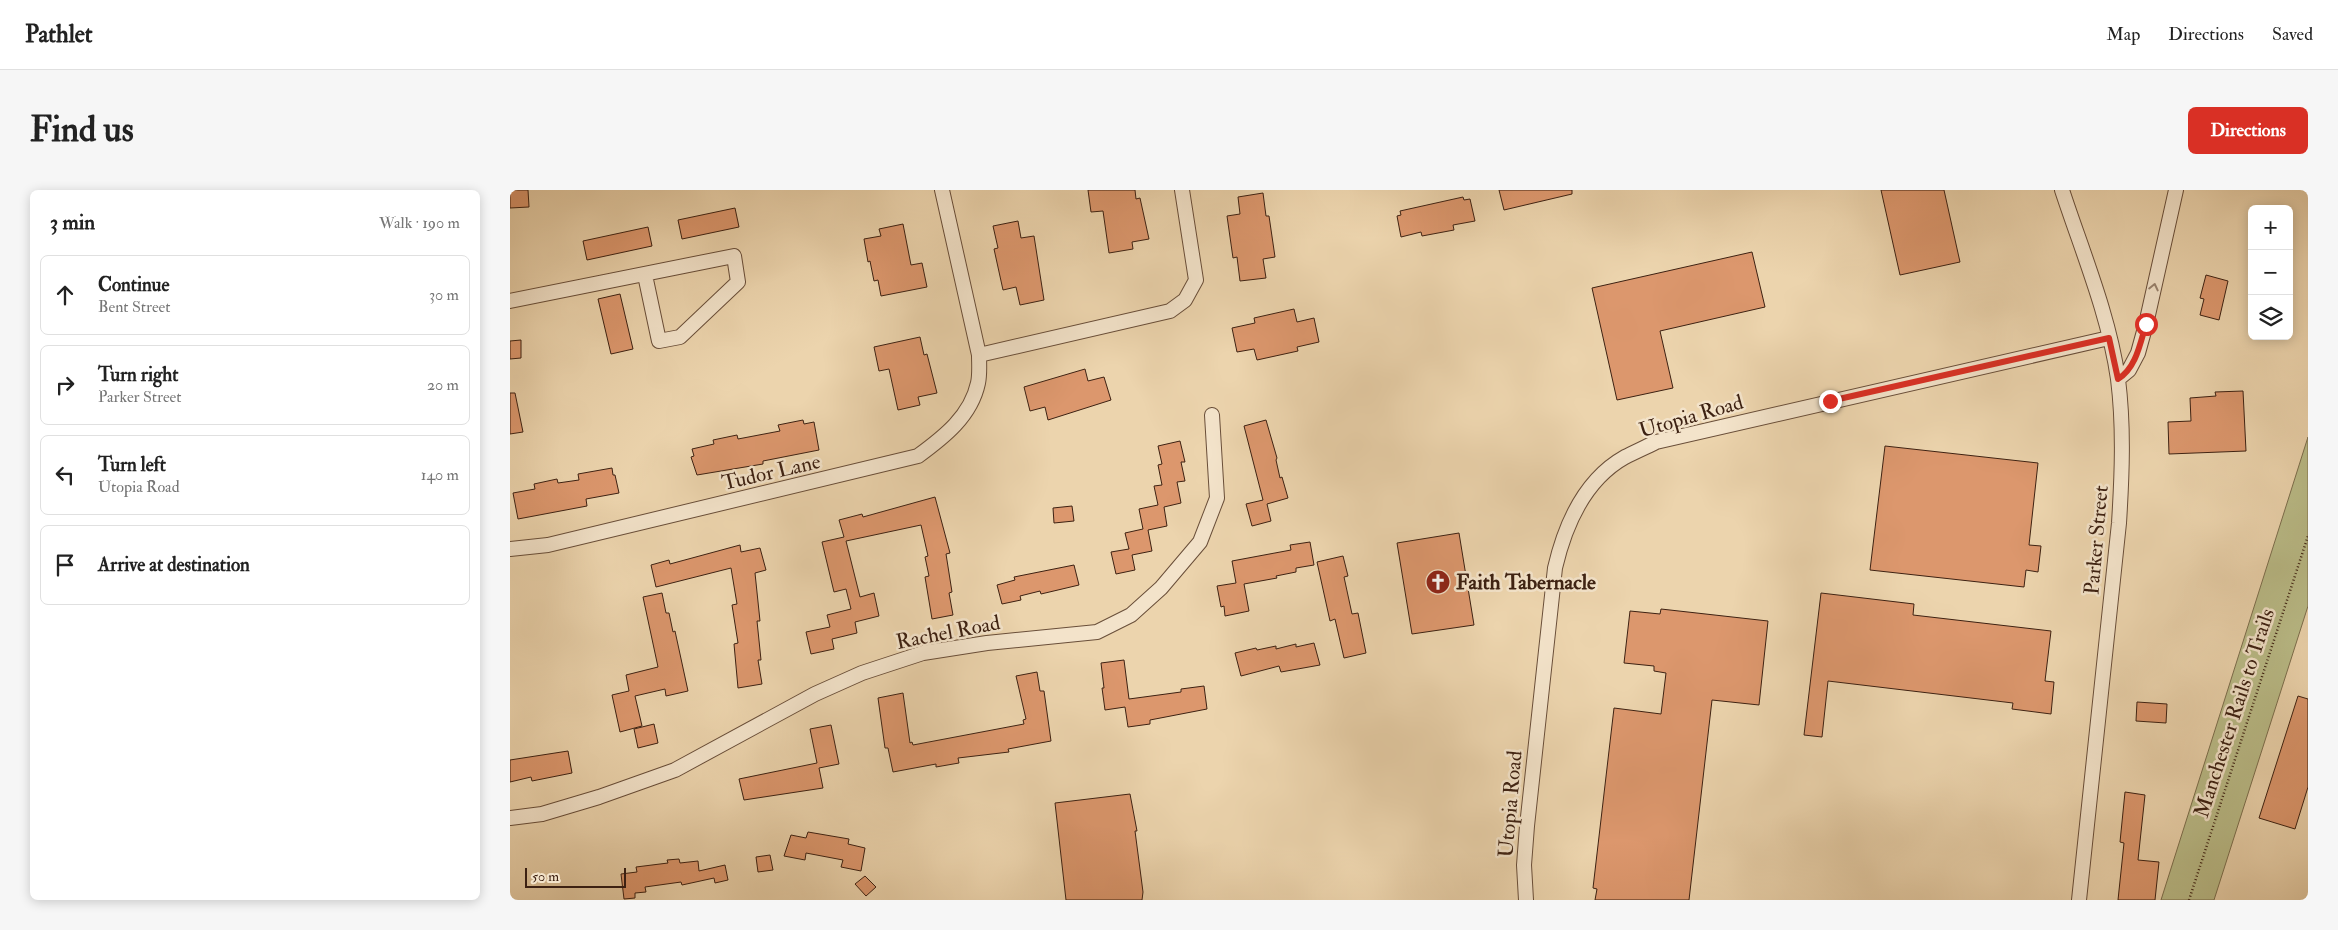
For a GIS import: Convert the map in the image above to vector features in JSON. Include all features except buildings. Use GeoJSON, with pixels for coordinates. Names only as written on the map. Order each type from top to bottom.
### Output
{"type":"FeatureCollection","features":[{"type":"Feature","properties":{"kind":"street","name":"Tudor Lane"},"geometry":{"type":"LineString","coordinates":[[510,549],[548,545],[918,456],[947,435],[968,408],[978,383],[980,355],[942,190]]}},
{"type":"Feature","properties":{"kind":"street"},"geometry":{"type":"LineString","coordinates":[[980,355],[1170,311],[1185,300],[1196,280],[1182,190]]}},
{"type":"Feature","properties":{"kind":"street","name":"Parker Street"},"geometry":{"type":"LineString","coordinates":[[2062,190],[2109,338],[2118,379],[2123,465],[2120,513],[2079,900]]}},
{"type":"Feature","properties":{"kind":"street"},"geometry":{"type":"LineString","coordinates":[[2118,379],[2129,370],[2138,352],[2176,190]]}},
{"type":"Feature","properties":{"kind":"street"},"geometry":{"type":"LineString","coordinates":[[510,301],[579,289],[734,256],[738,282],[680,337],[659,341],[645,275]]}},
{"type":"Feature","properties":{"kind":"street","name":"Utopia Road"},"geometry":{"type":"LineString","coordinates":[[1526,900],[1524,865],[1527,826],[1555,568],[1563,536],[1575,510],[1596,480],[1623,458],[1656,442],[2109,338]]}},
{"type":"Feature","properties":{"kind":"street","name":"Rachel Road"},"geometry":{"type":"LineString","coordinates":[[510,818],[542,814],[599,798],[675,770],[815,694],[862,673],[897,661],[923,653],[987,643],[1097,632],[1131,615],[1162,588],[1200,542],[1216,498],[1212,416]]}},
{"type":"Feature","properties":{"kind":"path","name":"Manchester Rails to Trails"},"geometry":{"type":"LineString","coordinates":[[2189,900],[2308,536]]}},
{"type":"Feature","properties":{"kind":"green space"},"geometry":{"type":"Polygon","coordinates":[[[2308,437],[2308,606],[2214,900],[2161,900],[2308,437]]]}},
{"type":"Feature","properties":{"kind":"place","name":"Faith Tabernacle"},"geometry":{"type":"Point","coordinates":[1438,582]}},
{"type":"Feature","properties":{"kind":"route"},"geometry":{"type":"LineString","coordinates":[[1830,401],[2109,338],[2118,379],[2129,370],[2138,352],[2146,324]]}}]}
